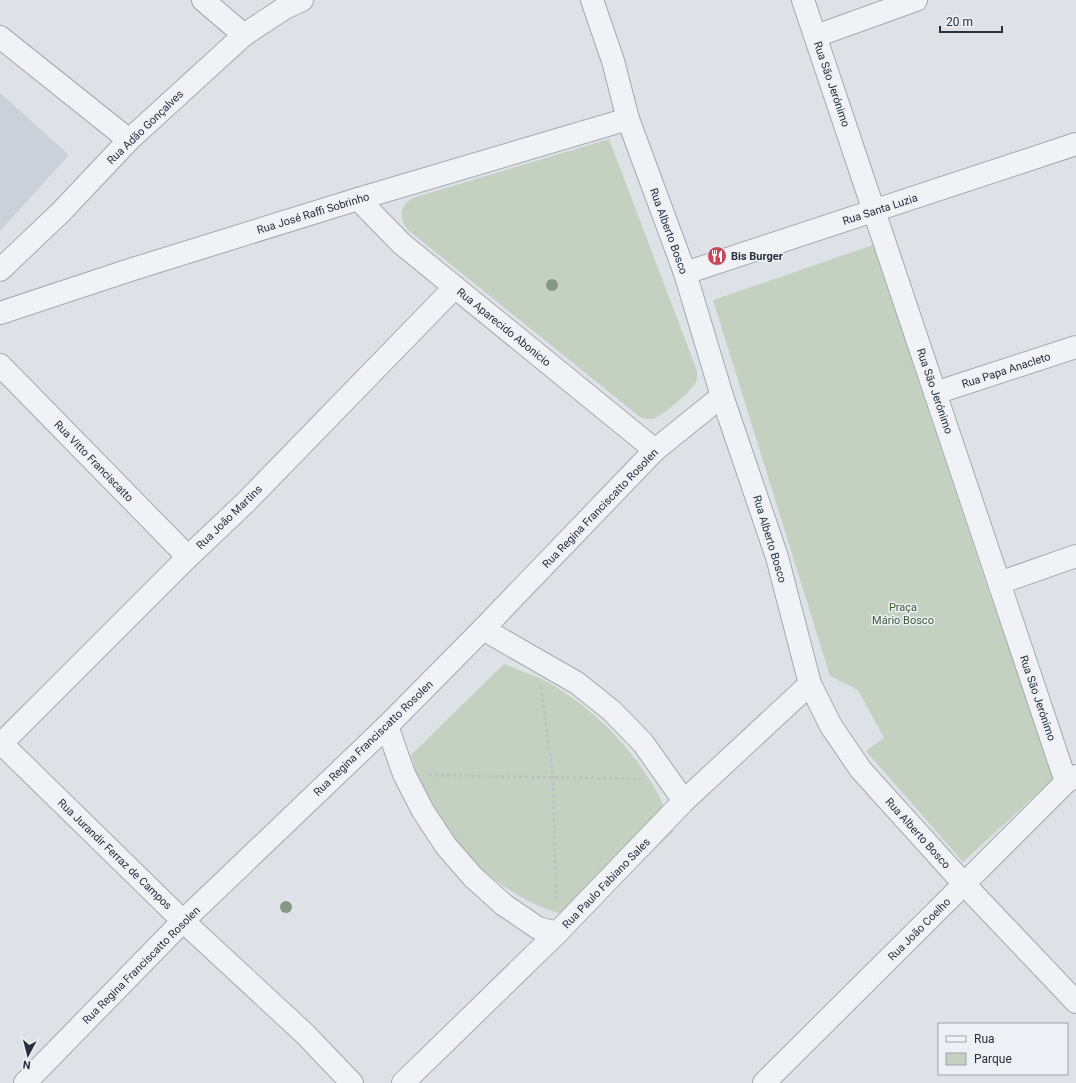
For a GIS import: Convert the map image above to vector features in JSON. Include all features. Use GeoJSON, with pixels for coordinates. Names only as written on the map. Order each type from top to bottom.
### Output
{"type":"FeatureCollection","features":[{"type":"Feature","properties":{"kind":"street"},"geometry":{"type":"LineString","coordinates":[[203,0],[244,35]]}},
{"type":"Feature","properties":{"kind":"street","name":"Rua Adão Gonçalves"},"geometry":{"type":"LineString","coordinates":[[0,270],[61,212],[129,140],[244,35],[283,9],[302,0]]}},
{"type":"Feature","properties":{"kind":"street","name":"Rua Alberto Bosco"},"geometry":{"type":"LineString","coordinates":[[592,0],[613,60],[628,119],[685,274],[722,396],[777,557],[810,684],[831,726],[861,770],[964,884],[1076,1002]]}},
{"type":"Feature","properties":{"kind":"street","name":"Rua São Jerónimo"},"geometry":{"type":"LineString","coordinates":[[803,0],[999,583],[1071,779]]}},
{"type":"Feature","properties":{"kind":"street"},"geometry":{"type":"LineString","coordinates":[[816,36],[916,0]]}},
{"type":"Feature","properties":{"kind":"street"},"geometry":{"type":"LineString","coordinates":[[0,37],[129,140]]}},
{"type":"Feature","properties":{"kind":"street","name":"Rua José Raffi Sobrinho"},"geometry":{"type":"LineString","coordinates":[[0,313],[133,269],[358,199],[628,119]]}},
{"type":"Feature","properties":{"kind":"street","name":"Rua Santa Luzia"},"geometry":{"type":"LineString","coordinates":[[685,274],[1076,144]]}},
{"type":"Feature","properties":{"kind":"street","name":"Rua Aparecido Abonicio"},"geometry":{"type":"LineString","coordinates":[[358,199],[402,244],[655,450]]}},
{"type":"Feature","properties":{"kind":"street","name":"Rua João Martins"},"geometry":{"type":"LineString","coordinates":[[1,743],[188,557],[246,502],[455,287]]}},
{"type":"Feature","properties":{"kind":"street","name":"Rua Papa Anacleto"},"geometry":{"type":"LineString","coordinates":[[935,393],[1076,348]]}},
{"type":"Feature","properties":{"kind":"street","name":"Rua Vitto Franciscatto"},"geometry":{"type":"LineString","coordinates":[[0,365],[188,557]]}},
{"type":"Feature","properties":{"kind":"street","name":"Rua Regina Franciscatto Rosolen"},"geometry":{"type":"LineString","coordinates":[[25,1083],[183,921],[387,726],[483,629],[655,450],[722,396]]}},
{"type":"Feature","properties":{"kind":"street"},"geometry":{"type":"LineString","coordinates":[[999,583],[1076,556]]}},
{"type":"Feature","properties":{"kind":"street"},"geometry":{"type":"LineString","coordinates":[[483,629],[577,683],[612,711],[643,743],[684,801]]}},
{"type":"Feature","properties":{"kind":"street","name":"Rua Paulo Fabiano Sales"},"geometry":{"type":"LineString","coordinates":[[403,1083],[557,933],[684,801],[810,684]]}},
{"type":"Feature","properties":{"kind":"street"},"geometry":{"type":"LineString","coordinates":[[387,726],[404,774],[423,811],[446,846],[473,877],[504,905],[538,928],[557,933]]}},
{"type":"Feature","properties":{"kind":"street","name":"Rua Jurandir Ferraz de Campos"},"geometry":{"type":"LineString","coordinates":[[1,743],[183,921],[305,1034],[352,1083]]}},
{"type":"Feature","properties":{"kind":"street","name":"Rua João Coelho"},"geometry":{"type":"LineString","coordinates":[[764,1083],[1071,779]]}},
{"type":"Feature","properties":{"kind":"path"},"geometry":{"type":"LineString","coordinates":[[537,661],[553,777],[557,933]]}},
{"type":"Feature","properties":{"kind":"path"},"geometry":{"type":"LineString","coordinates":[[404,774],[670,780]]}},
{"type":"Feature","properties":{"kind":"shaded area"},"geometry":{"type":"Polygon","coordinates":[[[0,93],[69,155],[0,231],[0,93]]]}},
{"type":"Feature","properties":{"kind":"green space"},"geometry":{"type":"Polygon","coordinates":[[[609,139],[697,373],[695,383],[686,394],[666,411],[651,419],[640,417],[408,230],[402,220],[401,215],[406,203],[416,197],[609,139]]]}},
{"type":"Feature","properties":{"kind":"green space","name":"Praça Mário Bosco"},"geometry":{"type":"Polygon","coordinates":[[[873,245],[990,595],[1055,777],[963,862],[866,751],[884,738],[858,690],[830,676],[713,300],[873,245]]]}},
{"type":"Feature","properties":{"kind":"green space"},"geometry":{"type":"Polygon","coordinates":[[[504,664],[544,680],[562,691],[578,702],[608,728],[634,757],[646,774],[664,806],[674,831],[581,919],[546,909],[507,888],[489,875],[458,845],[445,828],[422,789],[417,776],[411,755],[504,664]]]}},
{"type":"Feature","properties":{"kind":"place","name":"Bis Burger"},"geometry":{"type":"Point","coordinates":[717,256]}}]}
